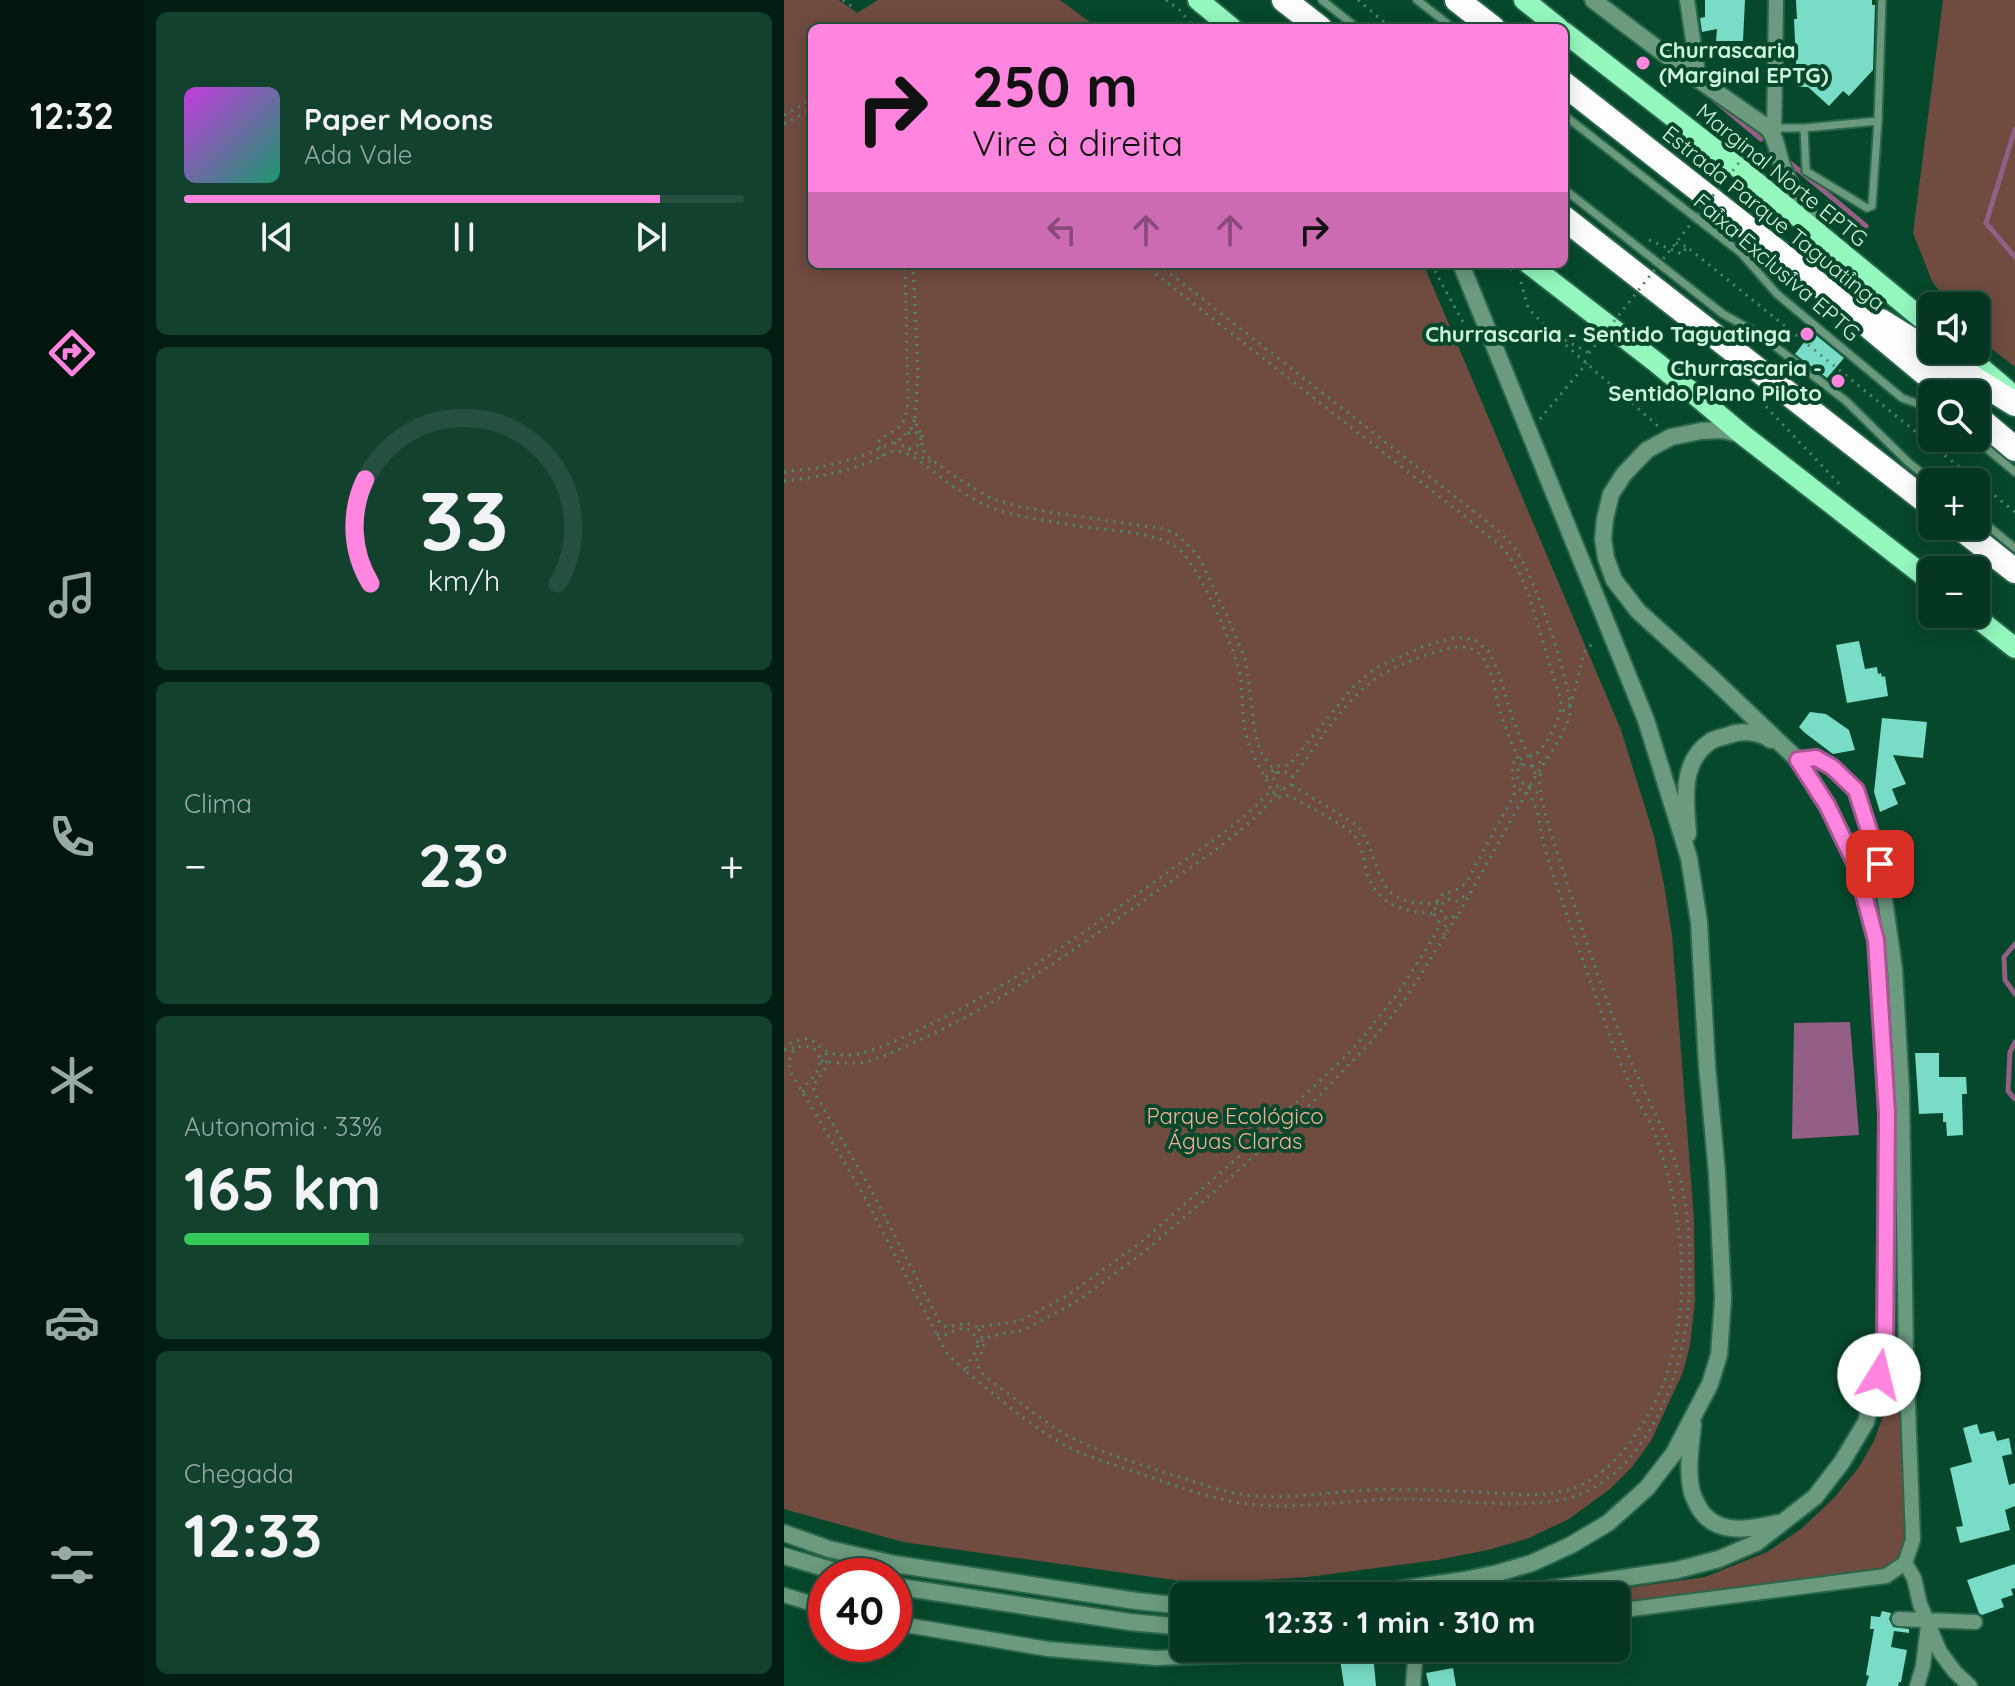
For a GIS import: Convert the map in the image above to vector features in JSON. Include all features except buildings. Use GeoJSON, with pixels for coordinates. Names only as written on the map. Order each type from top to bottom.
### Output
{"type":"FeatureCollection","features":[{"type":"Feature","properties":{"kind":"highway"},"geometry":{"type":"LineString","coordinates":[[1284,0],[1315,24]]}},
{"type":"Feature","properties":{"kind":"highway"},"geometry":{"type":"LineString","coordinates":[[1457,0],[1488,24]]}},
{"type":"Feature","properties":{"kind":"highway","name":"Estrada Parque Taguatinga"},"geometry":{"type":"LineString","coordinates":[[1568,87],[1806,274],[1933,380]]}},
{"type":"Feature","properties":{"kind":"highway"},"geometry":{"type":"LineString","coordinates":[[1568,221],[1918,495]]}},
{"type":"Feature","properties":{"kind":"highway"},"geometry":{"type":"LineString","coordinates":[[1806,274],[2015,404]]}},
{"type":"Feature","properties":{"kind":"highway"},"geometry":{"type":"LineString","coordinates":[[1990,428],[2015,449]]}},
{"type":"Feature","properties":{"kind":"highway"},"geometry":{"type":"LineString","coordinates":[[1976,540],[2015,571]]}},
{"type":"Feature","properties":{"kind":"main road"},"geometry":{"type":"LineString","coordinates":[[1198,0],[1227,24]]}},
{"type":"Feature","properties":{"kind":"main road"},"geometry":{"type":"LineString","coordinates":[[1524,0],[1554,24]]}},
{"type":"Feature","properties":{"kind":"main road","name":"Marginal Norte EPTG"},"geometry":{"type":"LineString","coordinates":[[1568,35],[1745,164],[1828,243],[1918,316]]}},
{"type":"Feature","properties":{"kind":"main road"},"geometry":{"type":"LineString","coordinates":[[1520,271],[1657,363],[1743,435],[1918,571]]}},
{"type":"Feature","properties":{"kind":"main road"},"geometry":{"type":"LineString","coordinates":[[1977,364],[2015,396]]}},
{"type":"Feature","properties":{"kind":"main road"},"geometry":{"type":"LineString","coordinates":[[1990,628],[2015,648]]}},
{"type":"Feature","properties":{"kind":"street"},"geometry":{"type":"LineString","coordinates":[[1593,0],[1699,80],[1772,130]]}},
{"type":"Feature","properties":{"kind":"street"},"geometry":{"type":"LineString","coordinates":[[1687,0],[1699,80]]}},
{"type":"Feature","properties":{"kind":"street"},"geometry":{"type":"LineString","coordinates":[[1776,0],[1772,130],[1782,166],[1797,196],[1828,243]]}},
{"type":"Feature","properties":{"kind":"street"},"geometry":{"type":"LineString","coordinates":[[1463,268],[1646,720],[1689,858]]}},
{"type":"Feature","properties":{"kind":"street"},"geometry":{"type":"LineString","coordinates":[[1596,1582],[1677,1570],[1719,1559],[1756,1543],[1815,1497],[1842,1462],[1866,1422],[1885,1351],[1887,1113],[1876,940],[1856,865],[1827,805],[1798,760],[1638,611],[1614,580],[1603,539],[1611,494],[1624,474],[1647,450],[1671,437],[1701,431],[1723,430],[1743,435]]}},
{"type":"Feature","properties":{"kind":"street"},"geometry":{"type":"LineString","coordinates":[[1440,1582],[1465,1580],[1532,1563],[1608,1523],[1647,1488],[1674,1453],[1710,1384],[1719,1355],[1723,1299],[1699,922],[1689,858],[1685,786],[1693,760],[1711,741],[1737,732],[1764,734],[1798,760],[1816,758],[1832,767],[1856,790],[1880,864],[1895,969],[1902,1091],[1913,1540],[1905,1563],[1886,1576],[1630,1609]]}},
{"type":"Feature","properties":{"kind":"street"},"geometry":{"type":"LineString","coordinates":[[1693,1419],[1689,1472],[1691,1493],[1703,1515],[1724,1528],[1756,1529],[1786,1520]]}},
{"type":"Feature","properties":{"kind":"street"},"geometry":{"type":"LineString","coordinates":[[784,1533],[829,1549],[894,1564],[1120,1599],[1170,1598]]}},
{"type":"Feature","properties":{"kind":"street"},"geometry":{"type":"LineString","coordinates":[[784,1556],[808,1563]]}},
{"type":"Feature","properties":{"kind":"street"},"geometry":{"type":"LineString","coordinates":[[1905,1563],[1914,1578],[1920,1604],[1940,1652],[1970,1686]]}},
{"type":"Feature","properties":{"kind":"street"},"geometry":{"type":"LineString","coordinates":[[912,1589],[1170,1626]]}},
{"type":"Feature","properties":{"kind":"street"},"geometry":{"type":"LineString","coordinates":[[784,1595],[808,1602]]}},
{"type":"Feature","properties":{"kind":"street"},"geometry":{"type":"LineString","coordinates":[[1899,1619],[1975,1622]]}},
{"type":"Feature","properties":{"kind":"street"},"geometry":{"type":"LineString","coordinates":[[1917,1686],[1923,1666],[1928,1620]]}},
{"type":"Feature","properties":{"kind":"street"},"geometry":{"type":"LineString","coordinates":[[912,1626],[1048,1649],[1170,1658]]}},
{"type":"Feature","properties":{"kind":"street"},"geometry":{"type":"LineString","coordinates":[[1413,1686],[1415,1662]]}},
{"type":"Feature","properties":{"kind":"lane"},"geometry":{"type":"LineString","coordinates":[[1322,0],[1352,24]]}},
{"type":"Feature","properties":{"kind":"lane"},"geometry":{"type":"LineString","coordinates":[[1417,0],[1448,24]]}},
{"type":"Feature","properties":{"kind":"lane"},"geometry":{"type":"LineString","coordinates":[[1804,128],[1806,171],[1867,208],[1872,206],[1882,0]]}},
{"type":"Feature","properties":{"kind":"lane","name":"Faixa Exclusiva EPTG"},"geometry":{"type":"LineString","coordinates":[[1568,118],[1741,253],[1777,294],[1902,398],[1918,404]]}},
{"type":"Feature","properties":{"kind":"lane"},"geometry":{"type":"LineString","coordinates":[[1772,130],[1878,121]]}},
{"type":"Feature","properties":{"kind":"lane"},"geometry":{"type":"LineString","coordinates":[[1568,192],[1723,314],[1759,334],[1846,401],[1918,470]]}},
{"type":"Feature","properties":{"kind":"lane"},"geometry":{"type":"LineString","coordinates":[[1990,451],[2015,472]]}},
{"type":"Feature","properties":{"kind":"lane"},"geometry":{"type":"LineString","coordinates":[[1990,527],[2015,548]]}},
{"type":"Feature","properties":{"kind":"path"},"geometry":{"type":"LineString","coordinates":[[843,0],[855,9]]}},
{"type":"Feature","properties":{"kind":"path"},"geometry":{"type":"LineString","coordinates":[[1166,0],[1181,11],[1191,24]]}},
{"type":"Feature","properties":{"kind":"path"},"geometry":{"type":"LineString","coordinates":[[1358,0],[1386,24]]}},
{"type":"Feature","properties":{"kind":"path"},"geometry":{"type":"LineString","coordinates":[[784,115],[808,102]]}},
{"type":"Feature","properties":{"kind":"path"},"geometry":{"type":"LineString","coordinates":[[784,124],[808,111]]}},
{"type":"Feature","properties":{"kind":"path"},"geometry":{"type":"LineString","coordinates":[[1551,332],[1589,353],[1676,243],[1745,164],[1757,155],[1772,130]]}},
{"type":"Feature","properties":{"kind":"path"},"geometry":{"type":"LineString","coordinates":[[1645,238],[1682,254],[1684,246]]}},
{"type":"Feature","properties":{"kind":"path"},"geometry":{"type":"LineString","coordinates":[[1676,243],[1684,246],[2015,512]]}},
{"type":"Feature","properties":{"kind":"path"},"geometry":{"type":"LineString","coordinates":[[883,456],[877,443],[903,424],[907,416],[905,268]]}},
{"type":"Feature","properties":{"kind":"path"},"geometry":{"type":"LineString","coordinates":[[913,268],[918,371],[915,419],[922,435],[923,452],[951,474]]}},
{"type":"Feature","properties":{"kind":"path"},"geometry":{"type":"LineString","coordinates":[[1148,268],[1504,549],[1529,596],[1558,688],[1560,714]]}},
{"type":"Feature","properties":{"kind":"path"},"geometry":{"type":"LineString","coordinates":[[784,1062],[864,1196],[949,1356],[1023,1416],[1061,1443],[1091,1457],[1167,1483],[1242,1503],[1270,1506],[1404,1499],[1528,1504],[1557,1501],[1583,1493],[1607,1479],[1623,1464],[1640,1444],[1670,1389],[1684,1342],[1689,1298],[1689,1255],[1683,1191],[1662,1124],[1637,1078],[1609,1007],[1546,812],[1538,777],[1569,718],[1570,704],[1533,581],[1516,550],[1503,536],[1163,268]]}},
{"type":"Feature","properties":{"kind":"path"},"geometry":{"type":"LineString","coordinates":[[1433,268],[1474,342]]}},
{"type":"Feature","properties":{"kind":"path"},"geometry":{"type":"LineString","coordinates":[[1520,271],[1528,308],[1551,332],[1671,437]]}},
{"type":"Feature","properties":{"kind":"path"},"geometry":{"type":"LineString","coordinates":[[1529,432],[1587,363]]}},
{"type":"Feature","properties":{"kind":"path"},"geometry":{"type":"LineString","coordinates":[[1749,389],[1846,491]]}},
{"type":"Feature","properties":{"kind":"path"},"geometry":{"type":"LineString","coordinates":[[784,472],[857,458],[899,440],[911,429],[915,419]]}},
{"type":"Feature","properties":{"kind":"path"},"geometry":{"type":"LineString","coordinates":[[906,433],[916,432],[920,443]]}},
{"type":"Feature","properties":{"kind":"path"},"geometry":{"type":"LineString","coordinates":[[908,449],[920,443],[922,435]]}},
{"type":"Feature","properties":{"kind":"path"},"geometry":{"type":"LineString","coordinates":[[893,443],[900,444],[990,498],[1094,520],[1165,529],[1179,536],[1199,557],[1237,638],[1246,661],[1258,745],[1275,772]]}},
{"type":"Feature","properties":{"kind":"path"},"geometry":{"type":"LineString","coordinates":[[784,481],[838,472],[896,451],[907,454],[951,485],[999,511],[1137,534],[1166,541],[1180,550],[1197,571],[1237,663],[1246,738],[1271,790],[1279,797],[1286,795],[1295,799],[1351,831],[1359,841],[1372,884],[1388,902],[1410,912],[1434,914]]}},
{"type":"Feature","properties":{"kind":"path"},"geometry":{"type":"LineString","coordinates":[[1546,812],[1537,793],[1519,781],[1516,774],[1520,763],[1540,751],[1560,714],[1570,704],[1584,652],[1595,641],[1592,635]]}},
{"type":"Feature","properties":{"kind":"path"},"geometry":{"type":"LineString","coordinates":[[1520,763],[1482,657],[1465,647],[1453,647],[1396,667],[1370,682],[1347,705],[1293,777],[1292,785],[1281,789],[1274,779],[1277,766],[1289,765],[1353,687],[1376,668],[1422,647],[1456,637],[1475,640],[1489,652],[1528,756]]}},
{"type":"Feature","properties":{"kind":"path"},"geometry":{"type":"LineString","coordinates":[[826,1051],[827,1066],[813,1086],[815,1094],[869,1186],[940,1323],[947,1327],[967,1323],[978,1327],[1020,1321],[1068,1295],[1140,1243],[1338,1064],[1398,993],[1432,940],[1439,927],[1434,914],[1440,896],[1459,890],[1466,883],[1511,803],[1514,795],[1511,772],[1514,762],[1532,766],[1549,754]]}},
{"type":"Feature","properties":{"kind":"path"},"geometry":{"type":"LineString","coordinates":[[1532,766],[1536,775]]}},
{"type":"Feature","properties":{"kind":"path"},"geometry":{"type":"LineString","coordinates":[[978,1343],[990,1336],[1024,1330],[1076,1302],[1144,1252],[1277,1135],[1355,1060],[1406,998],[1458,915],[1541,770]]}},
{"type":"Feature","properties":{"kind":"path"},"geometry":{"type":"LineString","coordinates":[[1266,777],[1284,771],[1293,777]]}},
{"type":"Feature","properties":{"kind":"path"},"geometry":{"type":"LineString","coordinates":[[1292,785],[1358,826],[1380,877],[1391,893],[1412,903],[1442,903]]}},
{"type":"Feature","properties":{"kind":"path"},"geometry":{"type":"LineString","coordinates":[[1514,786],[1529,788]]}},
{"type":"Feature","properties":{"kind":"path"},"geometry":{"type":"LineString","coordinates":[[978,1327],[984,1340],[984,1349],[977,1360],[979,1370],[1061,1432],[1089,1446],[1244,1495],[1289,1496],[1398,1489],[1550,1493],[1573,1488],[1608,1467],[1632,1440],[1649,1413],[1672,1355],[1681,1287],[1677,1217],[1670,1176],[1598,1003],[1555,880],[1529,788]]}},
{"type":"Feature","properties":{"kind":"path"},"geometry":{"type":"LineString","coordinates":[[821,1061],[853,1064],[879,1057],[931,1035],[988,1005],[1084,943],[1239,834],[1265,810],[1281,789]]}},
{"type":"Feature","properties":{"kind":"path"},"geometry":{"type":"LineString","coordinates":[[784,1042],[788,1044],[803,1039],[814,1042],[826,1051],[858,1054],[915,1032],[964,1008],[1100,920],[1231,826],[1257,806],[1271,790]]}},
{"type":"Feature","properties":{"kind":"path"},"geometry":{"type":"LineString","coordinates":[[1441,942],[1447,925],[1447,919],[1440,909],[1442,903],[1447,899],[1457,901],[1471,892]]}},
{"type":"Feature","properties":{"kind":"path"},"geometry":{"type":"LineString","coordinates":[[1447,919],[1458,915]]}},
{"type":"Feature","properties":{"kind":"path"},"geometry":{"type":"LineString","coordinates":[[784,1050],[805,1045],[818,1052],[821,1061],[803,1092]]}},
{"type":"Feature","properties":{"kind":"path"},"geometry":{"type":"LineString","coordinates":[[790,1071],[790,1059],[798,1046]]}},
{"type":"Feature","properties":{"kind":"path"},"geometry":{"type":"LineString","coordinates":[[936,1334],[942,1336],[955,1329],[965,1329],[974,1335],[978,1343],[967,1364],[967,1372]]}},
{"type":"Feature","properties":{"kind":"green space","name":"Parque Ecológico Águas Claras"},"geometry":{"type":"Polygon","coordinates":[[[784,0],[839,0],[857,13],[878,0],[1060,0],[1093,24],[808,24],[808,268],[1425,268],[1621,730],[1654,836],[1672,935],[1694,1219],[1695,1301],[1690,1345],[1683,1372],[1651,1441],[1632,1467],[1610,1489],[1569,1519],[1529,1538],[1437,1560],[1308,1577],[1181,1581],[903,1542],[784,1509],[784,0]]]}},
{"type":"Feature","properties":{"kind":"green space"},"geometry":{"type":"Polygon","coordinates":[[[1943,0],[2015,0],[2015,367],[1990,348],[1990,292],[1940,292],[1932,281],[1913,233],[1943,0]]]}},
{"type":"Feature","properties":{"kind":"green space"},"geometry":{"type":"Polygon","coordinates":[[[1904,1357],[1910,1539],[1901,1561],[1885,1573],[1630,1605],[1630,1588],[1705,1577],[1767,1552],[1801,1529],[1834,1498],[1859,1467],[1874,1441],[1904,1357]]]}},
{"type":"Feature","properties":{"kind":"shaded area"},"geometry":{"type":"Polygon","coordinates":[[[1850,1022],[1859,1135],[1792,1139],[1794,1023],[1850,1022]]]}},
{"type":"Feature","properties":{"kind":"waterway"},"geometry":{"type":"LineString","coordinates":[[1712,98],[1761,139]]}},
{"type":"Feature","properties":{"kind":"waterway"},"geometry":{"type":"LineString","coordinates":[[2015,129],[1986,223],[2015,257]]}},
{"type":"Feature","properties":{"kind":"waterway"},"geometry":{"type":"LineString","coordinates":[[1789,162],[1866,226]]}},
{"type":"Feature","properties":{"kind":"waterway"},"geometry":{"type":"LineString","coordinates":[[2015,944],[2004,957],[2005,980],[2015,994]]}},
{"type":"Feature","properties":{"kind":"waterway"},"geometry":{"type":"LineString","coordinates":[[2015,1042],[2010,1052],[2008,1091],[2015,1099]]}},
{"type":"Feature","properties":{"kind":"place","name":"Churrascaria (Marginal EPTG)"},"geometry":{"type":"Point","coordinates":[1643,63]}},
{"type":"Feature","properties":{"kind":"place","name":"Churrascaria - Sentido Taguatinga"},"geometry":{"type":"Point","coordinates":[1807,334]}},
{"type":"Feature","properties":{"kind":"place","name":"Churrascaria - Sentido Plano Piloto"},"geometry":{"type":"Point","coordinates":[1838,381]}},
{"type":"Feature","properties":{"kind":"route"},"geometry":{"type":"LineString","coordinates":[[1879,1375],[1885,1351],[1887,1113],[1876,940],[1856,865],[1827,805],[1798,760],[1816,758],[1832,767],[1856,790],[1880,864]]}}]}
